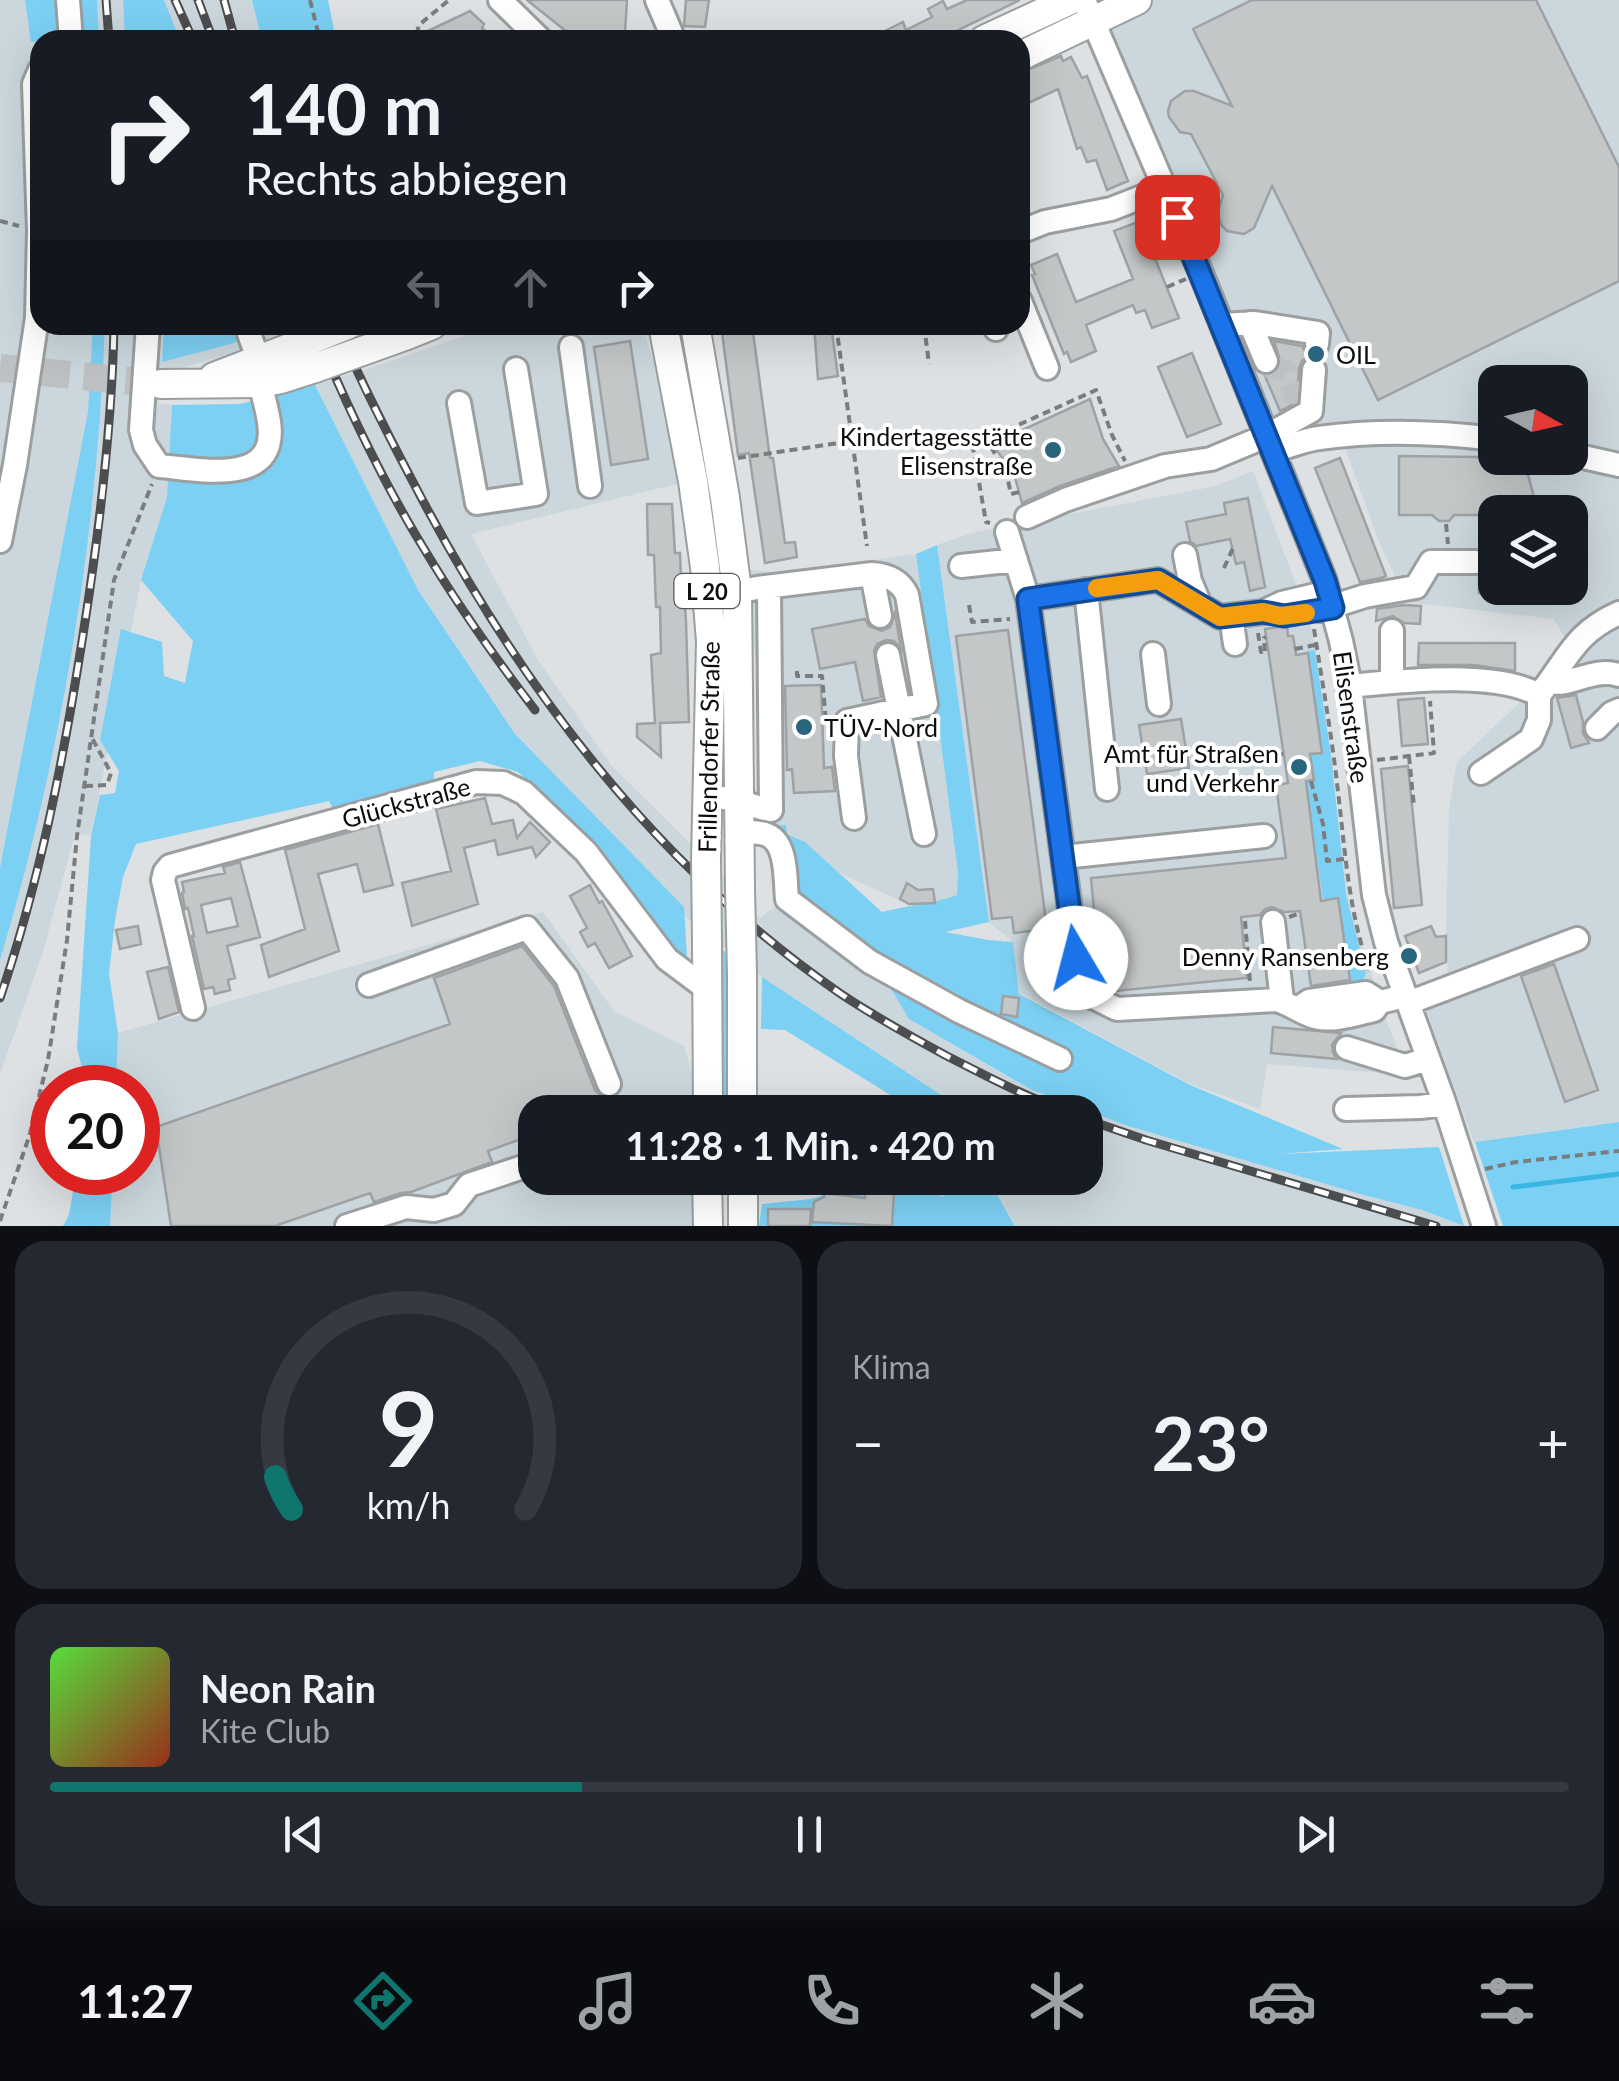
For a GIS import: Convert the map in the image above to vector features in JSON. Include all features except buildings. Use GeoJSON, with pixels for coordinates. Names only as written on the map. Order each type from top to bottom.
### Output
{"type":"FeatureCollection","features":[{"type":"Feature","properties":{"kind":"main road"},"geometry":{"type":"LineString","coordinates":[[1006,30],[1070,0]]}},
{"type":"Feature","properties":{"kind":"main road"},"geometry":{"type":"LineString","coordinates":[[1030,49],[1089,10],[1137,0]]}},
{"type":"Feature","properties":{"kind":"main road"},"geometry":{"type":"LineString","coordinates":[[310,355],[334,335]]}},
{"type":"Feature","properties":{"kind":"main road"},"geometry":{"type":"LineString","coordinates":[[162,384],[199,383],[259,371],[397,335]]}},
{"type":"Feature","properties":{"kind":"main road","name":"Frillendorfer Straße"},"geometry":{"type":"LineString","coordinates":[[665,335],[693,481],[707,597],[708,1095]]}},
{"type":"Feature","properties":{"kind":"main road","name":"Frillendorfer Straße"},"geometry":{"type":"LineString","coordinates":[[697,335],[737,592],[742,1095]]}},
{"type":"Feature","properties":{"kind":"main road"},"geometry":{"type":"LineString","coordinates":[[707,1195],[708,1226]]}},
{"type":"Feature","properties":{"kind":"main road"},"geometry":{"type":"LineString","coordinates":[[743,1226],[744,1195]]}},
{"type":"Feature","properties":{"kind":"street"},"geometry":{"type":"LineString","coordinates":[[68,0],[70,30]]}},
{"type":"Feature","properties":{"kind":"street"},"geometry":{"type":"LineString","coordinates":[[500,0],[532,30]]}},
{"type":"Feature","properties":{"kind":"street","name":"Elisenstraße"},"geometry":{"type":"LineString","coordinates":[[1089,10],[1222,325],[1331,600],[1350,686],[1353,742],[1374,895],[1386,942],[1484,1226]]}},
{"type":"Feature","properties":{"kind":"street"},"geometry":{"type":"LineString","coordinates":[[1030,228],[1110,208],[1165,188]]}},
{"type":"Feature","properties":{"kind":"street"},"geometry":{"type":"LineString","coordinates":[[1250,323],[1266,361]]}},
{"type":"Feature","properties":{"kind":"street"},"geometry":{"type":"LineString","coordinates":[[1222,325],[1250,323],[1318,333],[1317,344]]}},
{"type":"Feature","properties":{"kind":"street"},"geometry":{"type":"LineString","coordinates":[[1030,326],[1047,368]]}},
{"type":"Feature","properties":{"kind":"street"},"geometry":{"type":"LineString","coordinates":[[0,541],[34,335]]}},
{"type":"Feature","properties":{"kind":"street"},"geometry":{"type":"LineString","coordinates":[[147,335],[142,430],[146,446],[159,466],[231,472],[250,467],[264,454],[270,436],[249,335]]}},
{"type":"Feature","properties":{"kind":"street"},"geometry":{"type":"LineString","coordinates":[[571,347],[590,486]]}},
{"type":"Feature","properties":{"kind":"street"},"geometry":{"type":"LineString","coordinates":[[459,402],[477,503],[536,494],[516,369]]}},
{"type":"Feature","properties":{"kind":"street"},"geometry":{"type":"LineString","coordinates":[[1270,444],[1290,413],[1311,411],[1314,370]]}},
{"type":"Feature","properties":{"kind":"street"},"geometry":{"type":"LineString","coordinates":[[1028,518],[1065,500],[1164,466],[1270,444],[1356,435],[1478,438]]}},
{"type":"Feature","properties":{"kind":"street"},"geometry":{"type":"LineString","coordinates":[[1588,458],[1619,465]]}},
{"type":"Feature","properties":{"kind":"street"},"geometry":{"type":"LineString","coordinates":[[1001,528],[1028,599],[1081,991],[1117,1009],[1127,999],[1221,992],[1252,1001],[1290,1004],[1313,1017],[1332,1018],[1374,1010],[1380,1002],[1406,999],[1577,939]]}},
{"type":"Feature","properties":{"kind":"street"},"geometry":{"type":"LineString","coordinates":[[1185,555],[1200,605]]}},
{"type":"Feature","properties":{"kind":"street"},"geometry":{"type":"LineString","coordinates":[[962,566],[1016,560]]}},
{"type":"Feature","properties":{"kind":"street"},"geometry":{"type":"LineString","coordinates":[[1028,599],[1158,580],[1220,617],[1259,612],[1280,616],[1331,600],[1416,587],[1431,562],[1475,562]]}},
{"type":"Feature","properties":{"kind":"street"},"geometry":{"type":"LineString","coordinates":[[707,597],[872,574],[885,574],[902,586],[907,595],[926,704],[847,722],[856,792],[854,818]]}},
{"type":"Feature","properties":{"kind":"street"},"geometry":{"type":"LineString","coordinates":[[872,574],[880,616]]}},
{"type":"Feature","properties":{"kind":"street"},"geometry":{"type":"LineString","coordinates":[[779,586],[792,610]]}},
{"type":"Feature","properties":{"kind":"street"},"geometry":{"type":"LineString","coordinates":[[706,796],[740,799],[771,810],[779,586]]}},
{"type":"Feature","properties":{"kind":"street"},"geometry":{"type":"LineString","coordinates":[[1086,590],[1107,789]]}},
{"type":"Feature","properties":{"kind":"street"},"geometry":{"type":"LineString","coordinates":[[1481,773],[1531,740],[1544,688],[1573,644],[1597,624],[1619,614]]}},
{"type":"Feature","properties":{"kind":"street"},"geometry":{"type":"LineString","coordinates":[[1231,616],[1235,644]]}},
{"type":"Feature","properties":{"kind":"street"},"geometry":{"type":"LineString","coordinates":[[1392,631],[1392,682]]}},
{"type":"Feature","properties":{"kind":"street"},"geometry":{"type":"LineString","coordinates":[[1153,654],[1159,704]]}},
{"type":"Feature","properties":{"kind":"street"},"geometry":{"type":"LineString","coordinates":[[888,655],[910,782],[924,834]]}},
{"type":"Feature","properties":{"kind":"street"},"geometry":{"type":"LineString","coordinates":[[1350,686],[1502,682],[1544,688],[1595,672],[1619,675]]}},
{"type":"Feature","properties":{"kind":"street"},"geometry":{"type":"LineString","coordinates":[[1597,728],[1619,710]]}},
{"type":"Feature","properties":{"kind":"street","name":"Glückstraße"},"geometry":{"type":"LineString","coordinates":[[193,1008],[163,880],[170,866],[476,782],[503,782],[524,793],[586,852],[667,959],[707,989]]}},
{"type":"Feature","properties":{"kind":"street"},"geometry":{"type":"LineString","coordinates":[[740,832],[767,834],[774,839],[782,855],[787,899],[870,962],[1060,1059]]}},
{"type":"Feature","properties":{"kind":"street"},"geometry":{"type":"LineString","coordinates":[[1063,857],[1264,836]]}},
{"type":"Feature","properties":{"kind":"street"},"geometry":{"type":"LineString","coordinates":[[1273,922],[1290,1004]]}},
{"type":"Feature","properties":{"kind":"street"},"geometry":{"type":"LineString","coordinates":[[369,985],[527,928],[567,978],[609,1084]]}},
{"type":"Feature","properties":{"kind":"street"},"geometry":{"type":"LineString","coordinates":[[1347,1048],[1405,1066],[1428,1059]]}},
{"type":"Feature","properties":{"kind":"street"},"geometry":{"type":"LineString","coordinates":[[1346,1109],[1444,1104]]}},
{"type":"Feature","properties":{"kind":"street"},"geometry":{"type":"LineString","coordinates":[[348,1226],[406,1207],[434,1210],[454,1204],[470,1185],[518,1168]]}},
{"type":"Feature","properties":{"kind":"path"},"geometry":{"type":"LineString","coordinates":[[310,0],[318,30]]}},
{"type":"Feature","properties":{"kind":"path"},"geometry":{"type":"LineString","coordinates":[[418,30],[419,25],[449,0]]}},
{"type":"Feature","properties":{"kind":"path"},"geometry":{"type":"LineString","coordinates":[[837,335],[867,546]]}},
{"type":"Feature","properties":{"kind":"path"},"geometry":{"type":"LineString","coordinates":[[925,335],[929,364]]}},
{"type":"Feature","properties":{"kind":"path"},"geometry":{"type":"LineString","coordinates":[[1001,528],[986,522],[973,448],[1096,390],[1112,435],[1135,478]]}},
{"type":"Feature","properties":{"kind":"path"},"geometry":{"type":"LineString","coordinates":[[1066,402],[1068,410]]}},
{"type":"Feature","properties":{"kind":"path"},"geometry":{"type":"LineString","coordinates":[[1039,414],[1042,422]]}},
{"type":"Feature","properties":{"kind":"path"},"geometry":{"type":"LineString","coordinates":[[1096,418],[1104,416]]}},
{"type":"Feature","properties":{"kind":"path"},"geometry":{"type":"LineString","coordinates":[[1014,426],[1017,434]]}},
{"type":"Feature","properties":{"kind":"path"},"geometry":{"type":"LineString","coordinates":[[1103,439],[1112,435]]}},
{"type":"Feature","properties":{"kind":"path"},"geometry":{"type":"LineString","coordinates":[[988,439],[1010,475],[1010,494],[1019,492]]}},
{"type":"Feature","properties":{"kind":"path"},"geometry":{"type":"LineString","coordinates":[[719,461],[852,441]]}},
{"type":"Feature","properties":{"kind":"path"},"geometry":{"type":"LineString","coordinates":[[1114,456],[1120,452]]}},
{"type":"Feature","properties":{"kind":"path"},"geometry":{"type":"LineString","coordinates":[[0,1221],[29,1137],[48,1060],[114,580],[159,466]]}},
{"type":"Feature","properties":{"kind":"path"},"geometry":{"type":"LineString","coordinates":[[1224,568],[1232,548]]}},
{"type":"Feature","properties":{"kind":"path"},"geometry":{"type":"LineString","coordinates":[[970,605],[972,622],[1006,620]]}},
{"type":"Feature","properties":{"kind":"path"},"geometry":{"type":"LineString","coordinates":[[1259,612],[1260,652],[1266,652],[1266,637]]}},
{"type":"Feature","properties":{"kind":"path"},"geometry":{"type":"LineString","coordinates":[[1295,649],[1316,645]]}},
{"type":"Feature","properties":{"kind":"path"},"geometry":{"type":"LineString","coordinates":[[797,670],[797,676],[822,676],[827,736]]}},
{"type":"Feature","properties":{"kind":"path"},"geometry":{"type":"LineString","coordinates":[[1376,760],[1434,753],[1428,709]]}},
{"type":"Feature","properties":{"kind":"path"},"geometry":{"type":"LineString","coordinates":[[85,786],[107,785],[111,773],[92,738]]}},
{"type":"Feature","properties":{"kind":"path"},"geometry":{"type":"LineString","coordinates":[[1253,757],[1283,754]]}},
{"type":"Feature","properties":{"kind":"path"},"geometry":{"type":"LineString","coordinates":[[1409,756],[1414,806]]}},
{"type":"Feature","properties":{"kind":"path"},"geometry":{"type":"LineString","coordinates":[[1311,781],[1323,824],[1327,862],[1346,858]]}},
{"type":"Feature","properties":{"kind":"path"},"geometry":{"type":"LineString","coordinates":[[1245,922],[1252,1001]]}},
{"type":"Feature","properties":{"kind":"path"},"geometry":{"type":"LineString","coordinates":[[1468,1174],[1516,1162],[1619,1152]]}},
{"type":"Feature","properties":{"kind":"shaded area"},"geometry":{"type":"Polygon","coordinates":[[[0,0],[123,0],[124,30],[30,30],[30,335],[163,335],[162,361],[254,335],[276,335],[231,354],[161,373],[158,404],[172,405],[167,497],[141,580],[91,836],[75,833],[43,952],[0,1074],[0,0]]]}},
{"type":"Feature","properties":{"kind":"shaded area"},"geometry":{"type":"Polygon","coordinates":[[[25,0],[61,0],[62,30],[30,30],[30,35],[25,0]]]}},
{"type":"Feature","properties":{"kind":"shaded area"},"geometry":{"type":"Polygon","coordinates":[[[75,0],[97,0],[98,30],[76,30],[75,0]]]}},
{"type":"Feature","properties":{"kind":"shaded area"},"geometry":{"type":"Polygon","coordinates":[[[123,0],[164,0],[176,30],[124,30],[123,0]]]}},
{"type":"Feature","properties":{"kind":"shaded area"},"geometry":{"type":"Polygon","coordinates":[[[164,0],[290,0],[298,30],[176,30],[164,0]]]}},
{"type":"Feature","properties":{"kind":"shaded area"},"geometry":{"type":"Polygon","coordinates":[[[252,0],[328,0],[334,30],[260,30],[252,0]]]}},
{"type":"Feature","properties":{"kind":"shaded area"},"geometry":{"type":"Polygon","coordinates":[[[1144,0],[1619,0],[1619,1122],[1474,1142],[1420,992],[1448,978],[1449,809],[1457,762],[1542,681],[1566,640],[1554,619],[1406,602],[1345,448],[1318,448],[1286,462],[1100,24],[1144,0]]]}},
{"type":"Feature","properties":{"kind":"shaded area"},"geometry":{"type":"Polygon","coordinates":[[[92,335],[104,335],[94,486],[73,646],[41,804],[0,960],[0,868],[88,412],[92,335]]]}},
{"type":"Feature","properties":{"kind":"shaded area"},"geometry":{"type":"Polygon","coordinates":[[[163,335],[254,335],[231,344],[162,362],[163,335]]]}},
{"type":"Feature","properties":{"kind":"shaded area"},"geometry":{"type":"Polygon","coordinates":[[[466,335],[645,335],[677,435],[685,482],[471,534],[538,660],[611,765],[760,918],[781,902],[890,987],[909,1019],[1044,1095],[941,1095],[762,977],[682,914],[663,937],[514,733],[418,590],[315,385],[466,335]]]}},
{"type":"Feature","properties":{"kind":"shaded area"},"geometry":{"type":"Polygon","coordinates":[[[315,385],[418,590],[515,734],[684,907],[687,957],[673,950],[595,847],[518,772],[480,761],[434,772],[434,785],[334,811],[329,801],[136,844],[123,877],[109,974],[118,1033],[117,1065],[81,1065],[77,1048],[91,836],[100,795],[115,793],[119,771],[100,740],[121,629],[162,642],[164,676],[185,683],[193,641],[141,580],[167,497],[172,405],[240,404],[315,385]]]}},
{"type":"Feature","properties":{"kind":"shaded area"},"geometry":{"type":"Polygon","coordinates":[[[1253,471],[1311,624],[1350,908],[1408,1075],[1267,1064],[1260,1109],[1190,1084],[1019,993],[1013,942],[989,922],[937,545],[971,533],[1216,486],[1253,471]]]}},
{"type":"Feature","properties":{"kind":"shaded area"},"geometry":{"type":"Polygon","coordinates":[[[937,545],[989,922],[945,932],[1013,942],[1019,994],[1190,1085],[1343,1149],[1279,1154],[1439,1147],[1464,1226],[1422,1210],[1128,1126],[1103,1117],[1103,1095],[1045,1095],[1032,1090],[909,1019],[890,987],[781,902],[778,853],[761,826],[786,825],[787,834],[805,842],[882,912],[957,895],[958,872],[916,554],[937,545]]]}},
{"type":"Feature","properties":{"kind":"shaded area","name":"TÜV-Nord"},"geometry":{"type":"Polygon","coordinates":[[[916,554],[958,872],[957,896],[910,905],[835,871],[805,842],[787,833],[786,825],[761,826],[760,683],[741,569],[782,573],[916,554]]]}},
{"type":"Feature","properties":{"kind":"shaded area"},"geometry":{"type":"Polygon","coordinates":[[[1315,650],[1346,895],[1366,973],[1362,983],[1351,987],[1338,898],[1323,899],[1306,782],[1314,780],[1310,754],[1322,752],[1308,651],[1315,650]]]}},
{"type":"Feature","properties":{"kind":"shaded area"},"geometry":{"type":"Polygon","coordinates":[[[543,912],[614,1011],[684,1046],[699,1095],[518,1095],[518,1195],[708,1195],[708,1226],[110,1226],[112,1195],[160,1195],[160,1065],[117,1065],[118,1033],[543,912]]]}},
{"type":"Feature","properties":{"kind":"shaded area"},"geometry":{"type":"Polygon","coordinates":[[[719,948],[730,955],[731,1095],[719,1095],[719,948]]]}},
{"type":"Feature","properties":{"kind":"shaded area"},"geometry":{"type":"Polygon","coordinates":[[[762,977],[941,1095],[890,1095],[785,1030],[761,1029],[762,977]]]}},
{"type":"Feature","properties":{"kind":"shaded area"},"geometry":{"type":"Polygon","coordinates":[[[1103,1117],[1422,1210],[1463,1226],[1016,1226],[999,1195],[1103,1195],[1103,1117]]]}},
{"type":"Feature","properties":{"kind":"shaded area"},"geometry":{"type":"Polygon","coordinates":[[[1619,1122],[1619,1226],[1503,1226],[1475,1142],[1619,1122]]]}},
{"type":"Feature","properties":{"kind":"shaded area"},"geometry":{"type":"Polygon","coordinates":[[[72,1195],[112,1195],[110,1226],[63,1226],[72,1195]]]}},
{"type":"Feature","properties":{"kind":"shaded area"},"geometry":{"type":"Polygon","coordinates":[[[824,1195],[998,1195],[1015,1226],[759,1226],[762,1204],[824,1195]]]}},
{"type":"Feature","properties":{"kind":"waterway"},"geometry":{"type":"LineString","coordinates":[[1513,1187],[1619,1174]]}},
{"type":"Feature","properties":{"kind":"tunnel"},"geometry":{"type":"LineString","coordinates":[[1267,366],[1286,371],[1296,399],[1294,407]]}},
{"type":"Feature","properties":{"kind":"tunnel"},"geometry":{"type":"LineString","coordinates":[[0,368],[161,384]]}},
{"type":"Feature","properties":{"kind":"railway"},"geometry":{"type":"LineString","coordinates":[[106,0],[108,30]]}},
{"type":"Feature","properties":{"kind":"railway"},"geometry":{"type":"LineString","coordinates":[[175,0],[188,30]]}},
{"type":"Feature","properties":{"kind":"railway"},"geometry":{"type":"LineString","coordinates":[[198,0],[209,30]]}},
{"type":"Feature","properties":{"kind":"railway"},"geometry":{"type":"LineString","coordinates":[[224,0],[232,30]]}},
{"type":"Feature","properties":{"kind":"railway"},"geometry":{"type":"LineString","coordinates":[[0,998],[39,864],[76,681],[104,481],[114,335]]}},
{"type":"Feature","properties":{"kind":"railway"},"geometry":{"type":"LineString","coordinates":[[317,335],[365,441],[410,525],[465,613],[535,710]]}},
{"type":"Feature","properties":{"kind":"railway"},"geometry":{"type":"LineString","coordinates":[[342,335],[413,482],[497,628],[596,765],[650,828],[709,888],[841,994],[945,1055],[1027,1095]]}},
{"type":"Feature","properties":{"kind":"railway"},"geometry":{"type":"LineString","coordinates":[[1103,1125],[1436,1226]]}},
{"type":"Feature","properties":{"kind":"slow traffic"},"geometry":{"type":"LineString","coordinates":[[1097,588],[1158,580],[1220,617],[1306,613]]}},
{"type":"Feature","properties":{"kind":"place","name":"OIL"},"geometry":{"type":"Point","coordinates":[1316,354]}},
{"type":"Feature","properties":{"kind":"place","name":"Kindertagesstätte Elisenstraße"},"geometry":{"type":"Point","coordinates":[1053,450]}},
{"type":"Feature","properties":{"kind":"place","name":"TÜV-Nord"},"geometry":{"type":"Point","coordinates":[804,727]}},
{"type":"Feature","properties":{"kind":"place","name":"Amt für Straßen und Verkehr"},"geometry":{"type":"Point","coordinates":[1299,767]}},
{"type":"Feature","properties":{"kind":"place","name":"Denny Ransenberg"},"geometry":{"type":"Point","coordinates":[1409,956]}},
{"type":"Feature","properties":{"kind":"route"},"geometry":{"type":"LineString","coordinates":[[1076,958],[1028,599],[1158,580],[1220,617],[1263,612],[1284,616],[1333,608],[1177,217]]}}]}
